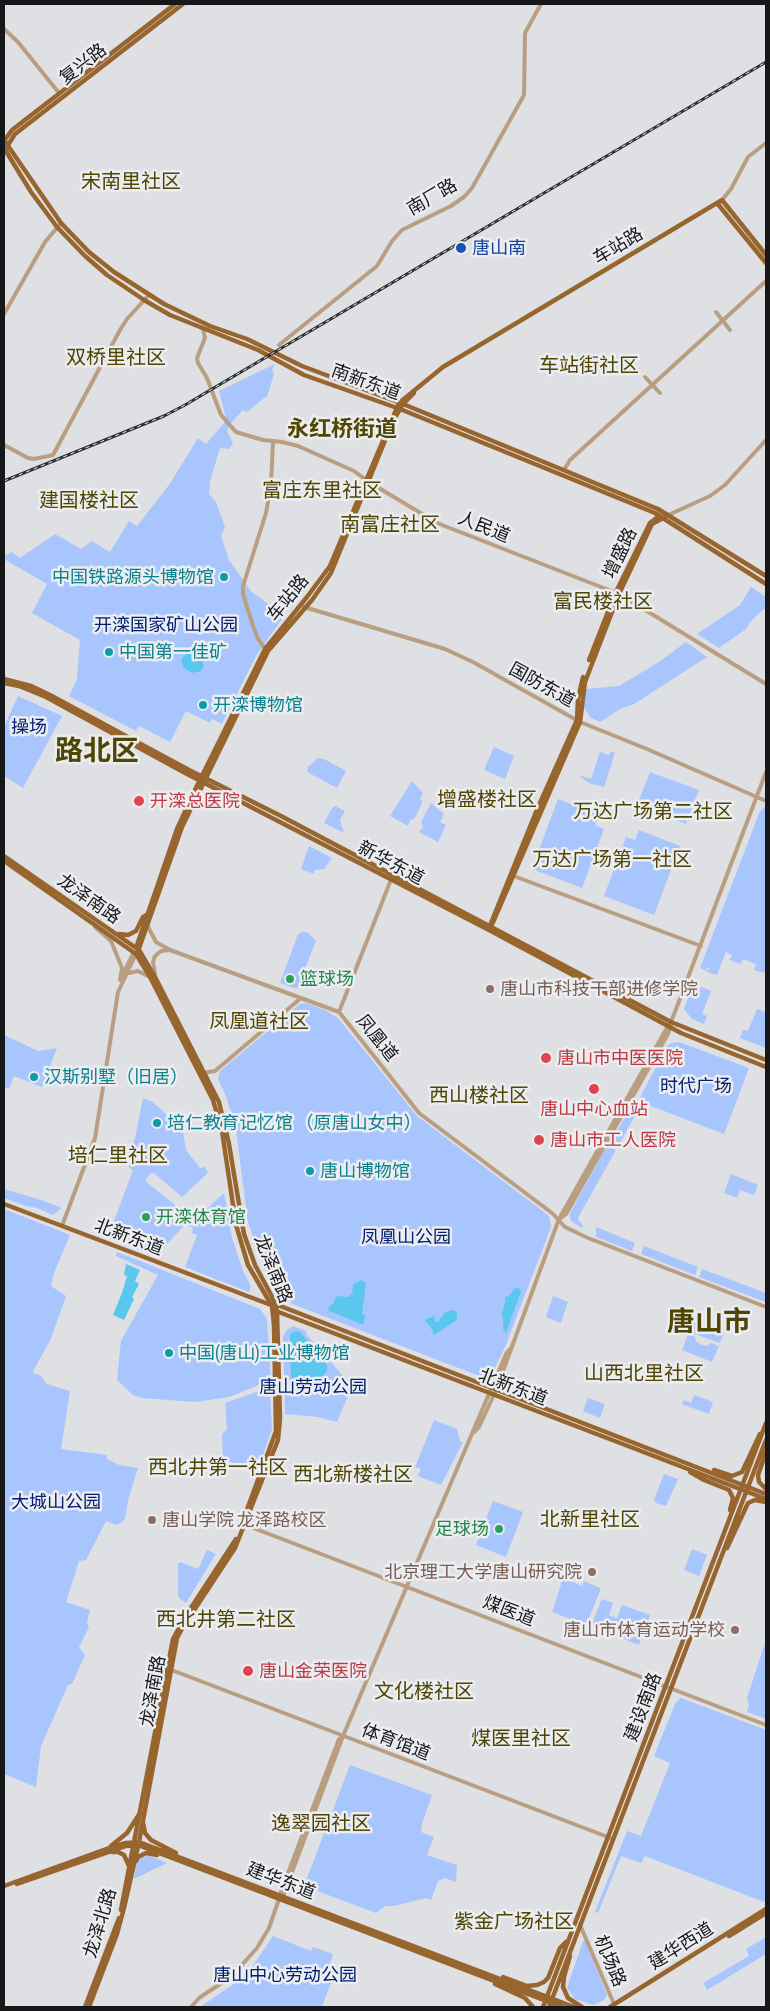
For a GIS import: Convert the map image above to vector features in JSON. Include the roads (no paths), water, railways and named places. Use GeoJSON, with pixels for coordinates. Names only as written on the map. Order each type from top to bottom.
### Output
{"type":"FeatureCollection","features":[{"type":"Feature","properties":{"kind":"main road","name":"复兴路"},"geometry":{"type":"LineString","coordinates":[[5,145],[12,130],[175,4]]}},
{"type":"Feature","properties":{"kind":"main road","name":"复兴路"},"geometry":{"type":"LineString","coordinates":[[5,145],[15,134],[183,4]]}},
{"type":"Feature","properties":{"kind":"main road","name":"南新东道"},"geometry":{"type":"LineString","coordinates":[[5,145],[60,222],[89,252],[114,272],[149,295],[179,312],[248,339],[302,366],[661,517],[766,584]]}},
{"type":"Feature","properties":{"kind":"main road","name":"南新东道"},"geometry":{"type":"LineString","coordinates":[[5,145],[15,169],[56,227],[107,275],[170,315],[244,344],[304,374],[399,406],[564,470],[669,516],[766,576]]}},
{"type":"Feature","properties":{"kind":"main road","name":"车站路"},"geometry":{"type":"LineString","coordinates":[[136,951],[146,915],[177,829],[266,650],[325,582],[336,562],[367,481],[399,406],[445,369],[528,316],[722,200]]}},
{"type":"Feature","properties":{"kind":"main road"},"geometry":{"type":"LineString","coordinates":[[722,200],[766,254]]}},
{"type":"Feature","properties":{"kind":"main road"},"geometry":{"type":"LineString","coordinates":[[717,203],[766,263]]}},
{"type":"Feature","properties":{"kind":"main road","name":"增盛路"},"geometry":{"type":"LineString","coordinates":[[490,928],[578,721],[581,683],[617,594],[652,524],[661,517],[669,516]]}},
{"type":"Feature","properties":{"kind":"main road","name":"新华东道"},"geometry":{"type":"LineString","coordinates":[[4,679],[42,690],[203,779]]}},
{"type":"Feature","properties":{"kind":"main road","name":"新华东道"},"geometry":{"type":"LineString","coordinates":[[4,683],[32,690],[46,697],[490,928],[670,1025],[766,1060]]}},
{"type":"Feature","properties":{"kind":"main road","name":"车站路"},"geometry":{"type":"LineString","coordinates":[[136,951],[182,827],[203,779]]}},
{"type":"Feature","properties":{"kind":"main road","name":"龙泽南路"},"geometry":{"type":"LineString","coordinates":[[4,856],[136,951],[153,977],[203,1073],[213,1100],[222,1131],[232,1206],[242,1248],[248,1265],[274,1305],[276,1431],[235,1548],[183,1627],[175,1646],[137,1844]]}},
{"type":"Feature","properties":{"kind":"main road","name":"龙泽南路"},"geometry":{"type":"LineString","coordinates":[[4,861],[92,923],[136,951]]}},
{"type":"Feature","properties":{"kind":"main road"},"geometry":{"type":"LineString","coordinates":[[112,932],[125,936],[132,934],[138,929],[142,917],[146,915]]}},
{"type":"Feature","properties":{"kind":"main road","name":"新华东道"},"geometry":{"type":"LineString","coordinates":[[670,1025],[681,1034],[766,1067]]}},
{"type":"Feature","properties":{"kind":"main road","name":"北新东道"},"geometry":{"type":"LineString","coordinates":[[4,1204],[274,1305],[680,1466],[748,1489]]}},
{"type":"Feature","properties":{"kind":"main road","name":"北新东道"},"geometry":{"type":"LineString","coordinates":[[274,1305],[277,1312],[688,1463],[742,1487]]}},
{"type":"Feature","properties":{"kind":"main road","name":"龙泽南路"},"geometry":{"type":"LineString","coordinates":[[244,1524],[274,1452],[279,1434],[277,1312]]}},
{"type":"Feature","properties":{"kind":"main road"},"geometry":{"type":"LineString","coordinates":[[688,1463],[727,1475],[739,1474],[745,1468],[756,1440],[766,1425]]}},
{"type":"Feature","properties":{"kind":"main road","name":"建设南路"},"geometry":{"type":"LineString","coordinates":[[542,2007],[766,1425]]}},
{"type":"Feature","properties":{"kind":"main road","name":"建设南路"},"geometry":{"type":"LineString","coordinates":[[550,2003],[766,1440]]}},
{"type":"Feature","properties":{"kind":"main road"},"geometry":{"type":"LineString","coordinates":[[766,1452],[758,1475],[759,1482],[766,1489]]}},
{"type":"Feature","properties":{"kind":"main road"},"geometry":{"type":"LineString","coordinates":[[680,1466],[704,1480],[726,1488],[731,1493],[732,1506],[712,1557],[712,1564]]}},
{"type":"Feature","properties":{"kind":"main road"},"geometry":{"type":"LineString","coordinates":[[748,1489],[766,1494]]}},
{"type":"Feature","properties":{"kind":"main road"},"geometry":{"type":"LineString","coordinates":[[748,1489],[766,1500]]}},
{"type":"Feature","properties":{"kind":"main road"},"geometry":{"type":"LineString","coordinates":[[723,1554],[732,1541],[748,1503],[755,1500],[766,1500]]}},
{"type":"Feature","properties":{"kind":"main road"},"geometry":{"type":"LineString","coordinates":[[109,1848],[127,1833],[142,1812]]}},
{"type":"Feature","properties":{"kind":"main road"},"geometry":{"type":"LineString","coordinates":[[142,1812],[144,1830],[148,1838],[174,1851],[178,1856]]}},
{"type":"Feature","properties":{"kind":"main road"},"geometry":{"type":"LineString","coordinates":[[4,1887],[109,1848],[137,1844]]}},
{"type":"Feature","properties":{"kind":"main road"},"geometry":{"type":"LineString","coordinates":[[4,1887],[137,1844]]}},
{"type":"Feature","properties":{"kind":"main road","name":"建华东道"},"geometry":{"type":"LineString","coordinates":[[137,1844],[281,1897]]}},
{"type":"Feature","properties":{"kind":"main road","name":"建华东道"},"geometry":{"type":"LineString","coordinates":[[137,1844],[178,1856],[546,1998]]}},
{"type":"Feature","properties":{"kind":"main road","name":"龙泽北路"},"geometry":{"type":"LineString","coordinates":[[85,2007],[119,1918],[137,1844]]}},
{"type":"Feature","properties":{"kind":"main road","name":"龙泽北路"},"geometry":{"type":"LineString","coordinates":[[89,2007],[117,1934],[137,1844]]}},
{"type":"Feature","properties":{"kind":"main road"},"geometry":{"type":"LineString","coordinates":[[99,1855],[114,1852],[121,1853],[130,1868]]}},
{"type":"Feature","properties":{"kind":"main road"},"geometry":{"type":"LineString","coordinates":[[128,1891],[136,1860],[146,1853],[210,1875],[217,1875]]}},
{"type":"Feature","properties":{"kind":"main road","name":"建华西道"},"geometry":{"type":"LineString","coordinates":[[614,2006],[766,1911]]}},
{"type":"Feature","properties":{"kind":"main road"},"geometry":{"type":"LineString","coordinates":[[488,1977],[502,1976],[527,1986],[541,1984],[548,1978],[560,1948],[567,1941]]}},
{"type":"Feature","properties":{"kind":"main road"},"geometry":{"type":"LineString","coordinates":[[573,1944],[563,1987],[568,1998],[582,2007]]}},
{"type":"Feature","properties":{"kind":"main road"},"geometry":{"type":"LineString","coordinates":[[488,1977],[502,1989],[525,1998],[533,2007]]}},
{"type":"Feature","properties":{"kind":"main road"},"geometry":{"type":"LineString","coordinates":[[546,1998],[550,2003],[562,2007]]}},
{"type":"Feature","properties":{"kind":"main road"},"geometry":{"type":"LineString","coordinates":[[550,2003],[574,2007]]}},
{"type":"Feature","properties":{"kind":"street","name":"南厂路"},"geometry":{"type":"LineString","coordinates":[[279,345],[377,266],[392,241],[402,230],[451,206],[464,197],[472,188],[524,95],[525,33],[541,4]]}},
{"type":"Feature","properties":{"kind":"street"},"geometry":{"type":"LineString","coordinates":[[4,29],[18,42],[59,93]]}},
{"type":"Feature","properties":{"kind":"street"},"geometry":{"type":"LineString","coordinates":[[722,200],[731,189],[748,157],[766,144]]}},
{"type":"Feature","properties":{"kind":"street"},"geometry":{"type":"LineString","coordinates":[[4,314],[45,242],[60,222]]}},
{"type":"Feature","properties":{"kind":"street"},"geometry":{"type":"LineString","coordinates":[[564,470],[570,460],[766,281]]}},
{"type":"Feature","properties":{"kind":"street"},"geometry":{"type":"LineString","coordinates":[[4,445],[22,456],[34,459],[54,454],[127,318],[149,295]]}},
{"type":"Feature","properties":{"kind":"street"},"geometry":{"type":"LineString","coordinates":[[716,312],[730,330]]}},
{"type":"Feature","properties":{"kind":"street","name":"人民道"},"geometry":{"type":"LineString","coordinates":[[203,329],[205,341],[197,360],[225,422],[236,432],[273,442],[289,443],[298,446],[354,471],[367,481],[437,522],[617,594],[766,684]]}},
{"type":"Feature","properties":{"kind":"street"},"geometry":{"type":"LineString","coordinates":[[645,376],[660,393]]}},
{"type":"Feature","properties":{"kind":"street"},"geometry":{"type":"LineString","coordinates":[[669,516],[710,496],[725,485],[766,440]]}},
{"type":"Feature","properties":{"kind":"street"},"geometry":{"type":"LineString","coordinates":[[266,650],[253,626],[243,594],[243,586],[270,497],[273,442]]}},
{"type":"Feature","properties":{"kind":"street","name":"国防东道"},"geometry":{"type":"LineString","coordinates":[[303,606],[446,649],[578,721],[766,801]]}},
{"type":"Feature","properties":{"kind":"street"},"geometry":{"type":"LineString","coordinates":[[191,2007],[199,1998],[232,1976],[258,1948],[268,1928],[343,1736],[406,1587],[473,1434],[479,1426],[510,1356],[510,1349],[559,1219],[566,1214],[670,1025],[766,772]]}},
{"type":"Feature","properties":{"kind":"street"},"geometry":{"type":"LineString","coordinates":[[512,875],[701,946]]}},
{"type":"Feature","properties":{"kind":"street"},"geometry":{"type":"LineString","coordinates":[[339,1012],[392,877]]}},
{"type":"Feature","properties":{"kind":"street"},"geometry":{"type":"LineString","coordinates":[[62,1226],[95,1138],[110,1033],[121,983],[122,968],[111,941],[92,923]]}},
{"type":"Feature","properties":{"kind":"street","name":"凤凰道"},"geometry":{"type":"LineString","coordinates":[[147,925],[156,942],[170,950],[339,1012],[419,1112],[559,1219],[566,1228],[766,1307]]}},
{"type":"Feature","properties":{"kind":"street"},"geometry":{"type":"LineString","coordinates":[[121,983],[128,973],[135,970],[153,977],[155,956],[161,951],[170,950]]}},
{"type":"Feature","properties":{"kind":"street"},"geometry":{"type":"LineString","coordinates":[[121,983],[136,951]]}},
{"type":"Feature","properties":{"kind":"street"},"geometry":{"type":"LineString","coordinates":[[203,1073],[214,1071],[301,998]]}},
{"type":"Feature","properties":{"kind":"street","name":"煤医道"},"geometry":{"type":"LineString","coordinates":[[244,1524],[766,1725]]}},
{"type":"Feature","properties":{"kind":"street","name":"体育馆道"},"geometry":{"type":"LineString","coordinates":[[171,1670],[613,1839]]}},
{"type":"Feature","properties":{"kind":"street","name":"机场路"},"geometry":{"type":"LineString","coordinates":[[580,1925],[614,2006]]}},
{"type":"Feature","properties":{"kind":"waterway"},"geometry":{"type":"LineString","coordinates":[[337,1169],[343,1168]]}},
{"type":"Feature","properties":{"kind":"railway"},"geometry":{"type":"LineString","coordinates":[[4,481],[164,416],[185,405],[766,62]]}},
{"type":"Feature","properties":{"kind":"place","name":"唐山南"},"geometry":{"type":"Point","coordinates":[461,248]}},
{"type":"Feature","properties":{"kind":"place","name":"中国铁路源头博物馆"},"geometry":{"type":"Point","coordinates":[224,577]}},
{"type":"Feature","properties":{"kind":"place","name":"中国第一佳矿"},"geometry":{"type":"Point","coordinates":[109,652]}},
{"type":"Feature","properties":{"kind":"place","name":"开滦博物馆"},"geometry":{"type":"Point","coordinates":[203,705]}},
{"type":"Feature","properties":{"kind":"place","name":"开滦总医院"},"geometry":{"type":"Point","coordinates":[139,801]}},
{"type":"Feature","properties":{"kind":"place","name":"篮球场"},"geometry":{"type":"Point","coordinates":[290,979]}},
{"type":"Feature","properties":{"kind":"place","name":"唐山市科技干部进修学院"},"geometry":{"type":"Point","coordinates":[490,989]}},
{"type":"Feature","properties":{"kind":"place","name":"唐山市中医医院"},"geometry":{"type":"Point","coordinates":[546,1058]}},
{"type":"Feature","properties":{"kind":"place","name":"汉斯别墅（旧居）"},"geometry":{"type":"Point","coordinates":[34,1077]}},
{"type":"Feature","properties":{"kind":"place","name":"唐山中心血站"},"geometry":{"type":"Point","coordinates":[594,1089]}},
{"type":"Feature","properties":{"kind":"place","name":"培仁教育记忆馆 （原唐山女中）"},"geometry":{"type":"Point","coordinates":[157,1123]}},
{"type":"Feature","properties":{"kind":"place","name":"唐山市工人医院"},"geometry":{"type":"Point","coordinates":[539,1140]}},
{"type":"Feature","properties":{"kind":"place","name":"唐山博物馆"},"geometry":{"type":"Point","coordinates":[310,1171]}},
{"type":"Feature","properties":{"kind":"place","name":"开滦体育馆"},"geometry":{"type":"Point","coordinates":[146,1217]}},
{"type":"Feature","properties":{"kind":"place","name":"中国(唐山)工业博物馆"},"geometry":{"type":"Point","coordinates":[169,1353]}},
{"type":"Feature","properties":{"kind":"place","name":"唐山学院 龙泽路校区"},"geometry":{"type":"Point","coordinates":[152,1520]}},
{"type":"Feature","properties":{"kind":"place","name":"足球场"},"geometry":{"type":"Point","coordinates":[499,1529]}},
{"type":"Feature","properties":{"kind":"place","name":"北京理工大学唐山研究院"},"geometry":{"type":"Point","coordinates":[592,1572]}},
{"type":"Feature","properties":{"kind":"place","name":"唐山市体育运动学校"},"geometry":{"type":"Point","coordinates":[735,1630]}},
{"type":"Feature","properties":{"kind":"place","name":"唐山金荣医院"},"geometry":{"type":"Point","coordinates":[248,1671]}},
{"type":"Feature","properties":{"kind":"district","name":"宋南里社区"},"geometry":{"type":"Point","coordinates":[131,182]}},
{"type":"Feature","properties":{"kind":"district","name":"双桥里社区"},"geometry":{"type":"Point","coordinates":[116,358]}},
{"type":"Feature","properties":{"kind":"district","name":"车站街社区"},"geometry":{"type":"Point","coordinates":[589,366]}},
{"type":"Feature","properties":{"kind":"district","name":"永红桥街道"},"geometry":{"type":"Point","coordinates":[342,429]}},
{"type":"Feature","properties":{"kind":"district","name":"富庄东里社区"},"geometry":{"type":"Point","coordinates":[322,491]}},
{"type":"Feature","properties":{"kind":"district","name":"建国楼社区"},"geometry":{"type":"Point","coordinates":[89,501]}},
{"type":"Feature","properties":{"kind":"district","name":"南富庄社区"},"geometry":{"type":"Point","coordinates":[390,525]}},
{"type":"Feature","properties":{"kind":"district","name":"富民楼社区"},"geometry":{"type":"Point","coordinates":[603,602]}},
{"type":"Feature","properties":{"kind":"district","name":"路北区"},"geometry":{"type":"Point","coordinates":[97,751]}},
{"type":"Feature","properties":{"kind":"district","name":"增盛楼社区"},"geometry":{"type":"Point","coordinates":[487,800]}},
{"type":"Feature","properties":{"kind":"district","name":"万达广场第二社区"},"geometry":{"type":"Point","coordinates":[653,812]}},
{"type":"Feature","properties":{"kind":"district","name":"万达广场第一社区"},"geometry":{"type":"Point","coordinates":[612,860]}},
{"type":"Feature","properties":{"kind":"district","name":"凤凰道社区"},"geometry":{"type":"Point","coordinates":[259,1022]}},
{"type":"Feature","properties":{"kind":"district","name":"西山楼社区"},"geometry":{"type":"Point","coordinates":[479,1096]}},
{"type":"Feature","properties":{"kind":"district","name":"培仁里社区"},"geometry":{"type":"Point","coordinates":[118,1156]}},
{"type":"Feature","properties":{"kind":"district","name":"唐山市"},"geometry":{"type":"Point","coordinates":[709,1322]}},
{"type":"Feature","properties":{"kind":"district","name":"山西北里社区"},"geometry":{"type":"Point","coordinates":[644,1374]}},
{"type":"Feature","properties":{"kind":"district","name":"西北井第一社区"},"geometry":{"type":"Point","coordinates":[218,1468]}},
{"type":"Feature","properties":{"kind":"district","name":"西北新楼社区"},"geometry":{"type":"Point","coordinates":[353,1475]}},
{"type":"Feature","properties":{"kind":"district","name":"北新里社区"},"geometry":{"type":"Point","coordinates":[590,1520]}},
{"type":"Feature","properties":{"kind":"district","name":"西北井第二社区"},"geometry":{"type":"Point","coordinates":[226,1620]}},
{"type":"Feature","properties":{"kind":"district","name":"文化楼社区"},"geometry":{"type":"Point","coordinates":[424,1692]}},
{"type":"Feature","properties":{"kind":"district","name":"煤医里社区"},"geometry":{"type":"Point","coordinates":[521,1739]}},
{"type":"Feature","properties":{"kind":"district","name":"逸翠园社区"},"geometry":{"type":"Point","coordinates":[321,1824]}},
{"type":"Feature","properties":{"kind":"district","name":"紫金广场社区"},"geometry":{"type":"Point","coordinates":[514,1922]}},
{"type":"Feature","properties":{"kind":"park label","name":"开滦国家矿山公园"},"geometry":{"type":"Point","coordinates":[166,625]}},
{"type":"Feature","properties":{"kind":"park label","name":"操场"},"geometry":{"type":"Point","coordinates":[29,727]}},
{"type":"Feature","properties":{"kind":"park label","name":"时代广场"},"geometry":{"type":"Point","coordinates":[696,1086]}},
{"type":"Feature","properties":{"kind":"park label","name":"凤凰山公园"},"geometry":{"type":"Point","coordinates":[406,1237]}},
{"type":"Feature","properties":{"kind":"park label","name":"唐山劳动公园"},"geometry":{"type":"Point","coordinates":[313,1387]}},
{"type":"Feature","properties":{"kind":"park label","name":"大城山公园"},"geometry":{"type":"Point","coordinates":[56,1502]}},
{"type":"Feature","properties":{"kind":"park label","name":"唐山中心劳动公园"},"geometry":{"type":"Point","coordinates":[285,1975]}}]}
